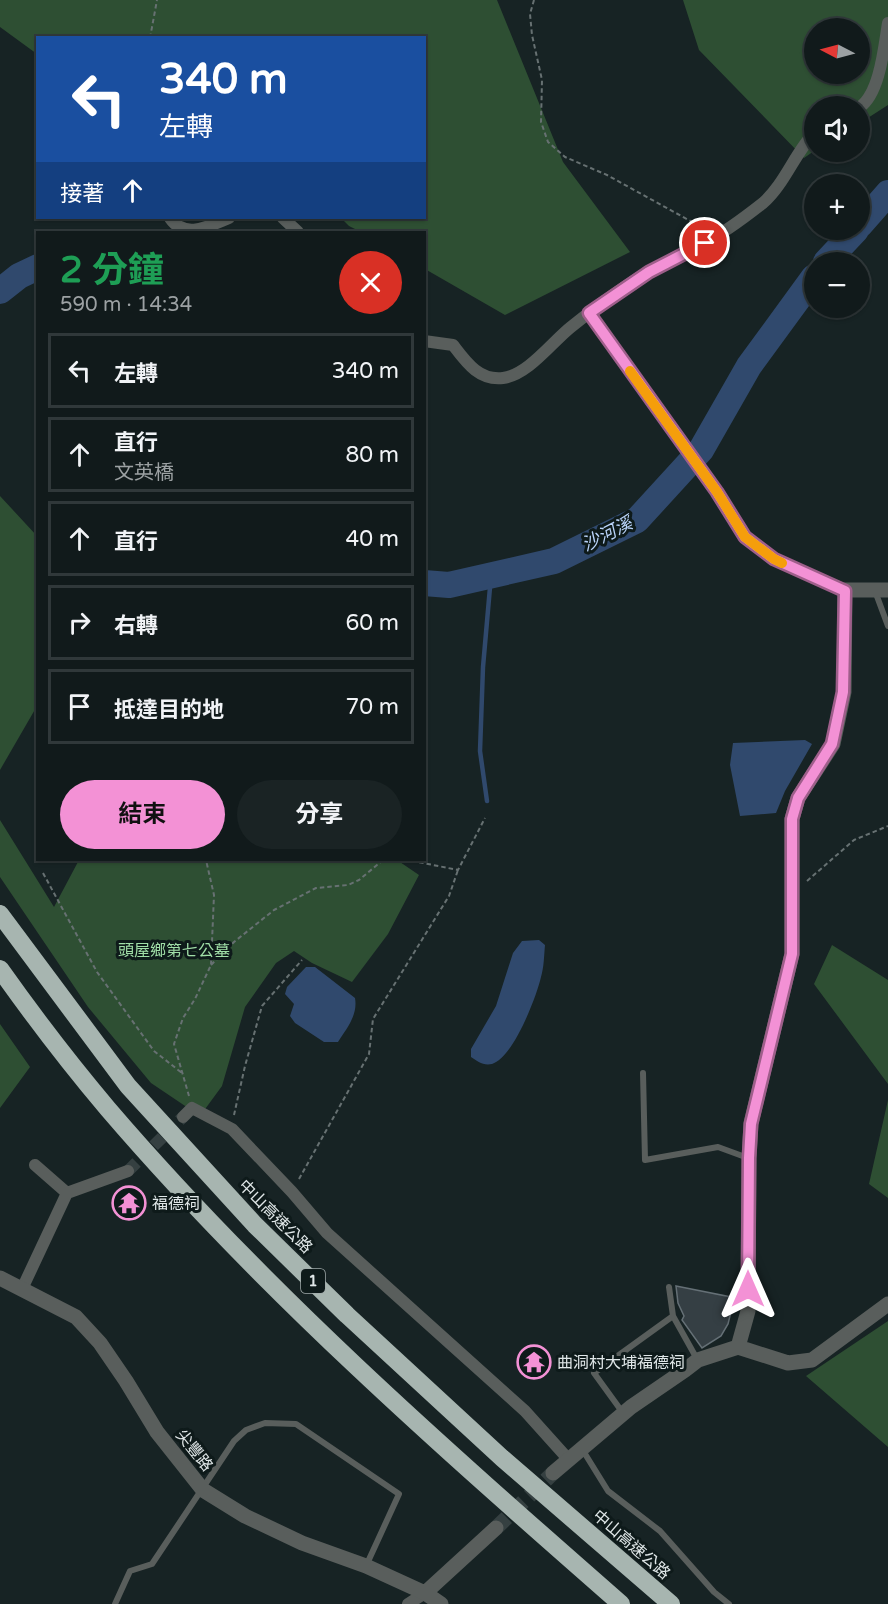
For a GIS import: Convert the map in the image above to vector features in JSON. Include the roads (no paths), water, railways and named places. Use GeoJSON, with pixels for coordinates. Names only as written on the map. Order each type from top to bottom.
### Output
{"type":"FeatureCollection","features":[{"type":"Feature","properties":{"kind":"highway","name":"中山高速公路"},"geometry":{"type":"LineString","coordinates":[[0,914],[128,1086],[255,1224],[347,1315],[502,1458],[671,1604]]}},
{"type":"Feature","properties":{"kind":"highway","name":"1"},"geometry":{"type":"LineString","coordinates":[[0,969],[107,1108],[234,1247],[325,1337],[446,1449],[621,1604]]}},
{"type":"Feature","properties":{"kind":"street"},"geometry":{"type":"LineString","coordinates":[[870,96],[876,82],[888,23]]}},
{"type":"Feature","properties":{"kind":"street"},"geometry":{"type":"LineString","coordinates":[[426,341],[453,345],[468,365],[477,373],[488,378],[512,377],[523,371],[556,339],[589,313],[649,272],[705,243],[742,220],[766,200],[804,147]]}},
{"type":"Feature","properties":{"kind":"street"},"geometry":{"type":"LineString","coordinates":[[171,219],[175,225],[186,230],[199,230],[226,219]]}},
{"type":"Feature","properties":{"kind":"street"},"geometry":{"type":"LineString","coordinates":[[284,219],[297,231]]}},
{"type":"Feature","properties":{"kind":"street"},"geometry":{"type":"LineString","coordinates":[[589,313],[717,492],[745,537],[774,559],[845,591],[882,590]]}},
{"type":"Feature","properties":{"kind":"street"},"geometry":{"type":"LineString","coordinates":[[738,1347],[748,1311],[751,1124],[792,954],[792,819],[798,798],[832,744],[843,692],[845,591]]}},
{"type":"Feature","properties":{"kind":"street"},"geometry":{"type":"LineString","coordinates":[[183,1118],[192,1108],[232,1130],[292,1192],[327,1233],[525,1411],[569,1460]]}},
{"type":"Feature","properties":{"kind":"street"},"geometry":{"type":"LineString","coordinates":[[35,1165],[67,1193]]}},
{"type":"Feature","properties":{"kind":"street"},"geometry":{"type":"LineString","coordinates":[[22,1289],[67,1193],[128,1172]]}},
{"type":"Feature","properties":{"kind":"street","name":"尖豐路"},"geometry":{"type":"LineString","coordinates":[[0,1278],[76,1317],[100,1343],[157,1432],[203,1490],[245,1516],[302,1543],[366,1566],[425,1593],[441,1604]]}},
{"type":"Feature","properties":{"kind":"street"},"geometry":{"type":"LineString","coordinates":[[553,1473],[623,1414],[698,1360],[738,1347],[788,1363],[812,1360],[888,1304]]}},
{"type":"Feature","properties":{"kind":"street"},"geometry":{"type":"LineString","coordinates":[[408,1604],[425,1593],[496,1528]]}},
{"type":"Feature","properties":{"kind":"lane"},"geometry":{"type":"LineString","coordinates":[[882,590],[888,626]]}},
{"type":"Feature","properties":{"kind":"lane"},"geometry":{"type":"LineString","coordinates":[[644,1073],[645,1160],[718,1148],[749,1158]]}},
{"type":"Feature","properties":{"kind":"lane"},"geometry":{"type":"LineString","coordinates":[[669,1287],[673,1316],[698,1360]]}},
{"type":"Feature","properties":{"kind":"lane"},"geometry":{"type":"LineString","coordinates":[[623,1414],[594,1373],[673,1316]]}},
{"type":"Feature","properties":{"kind":"lane"},"geometry":{"type":"LineString","coordinates":[[115,1604],[130,1571],[152,1564],[234,1441],[246,1430],[264,1423],[296,1424],[399,1494],[366,1566]]}},
{"type":"Feature","properties":{"kind":"lane"},"geometry":{"type":"LineString","coordinates":[[582,1448],[608,1491],[660,1531],[714,1592],[729,1604]]}},
{"type":"Feature","properties":{"kind":"water"},"geometry":{"type":"Polygon","coordinates":[[[805,740],[812,744],[785,791],[776,813],[740,816],[730,765],[733,743],[805,740]]]}},
{"type":"Feature","properties":{"kind":"water"},"geometry":{"type":"Polygon","coordinates":[[[539,940],[545,945],[543,969],[534,999],[522,1026],[508,1051],[500,1059],[492,1064],[480,1063],[471,1057],[471,1049],[496,1006],[513,953],[522,941],[539,940]]]}},
{"type":"Feature","properties":{"kind":"water"},"geometry":{"type":"Polygon","coordinates":[[[306,967],[315,967],[355,998],[353,1016],[338,1042],[324,1042],[295,1023],[290,1016],[294,1004],[285,994],[287,987],[306,967]]]}},
{"type":"Feature","properties":{"kind":"waterway","name":"沙河溪"},"geometry":{"type":"LineString","coordinates":[[870,214],[888,193]]}},
{"type":"Feature","properties":{"kind":"waterway","name":"沙河溪"},"geometry":{"type":"LineString","coordinates":[[835,252],[847,240]]}},
{"type":"Feature","properties":{"kind":"waterway","name":"沙河溪"},"geometry":{"type":"LineString","coordinates":[[0,291],[19,276],[36,268]]}},
{"type":"Feature","properties":{"kind":"waterway","name":"沙河溪"},"geometry":{"type":"LineString","coordinates":[[426,583],[449,585],[554,561],[637,520],[701,450],[749,366],[804,291]]}},
{"type":"Feature","properties":{"kind":"waterway"},"geometry":{"type":"LineString","coordinates":[[487,801],[480,751],[483,667],[491,576]]}},
{"type":"Feature","properties":{"kind":"tunnel"},"geometry":{"type":"LineString","coordinates":[[128,1171],[183,1117]]}},
{"type":"Feature","properties":{"kind":"tunnel"},"geometry":{"type":"LineString","coordinates":[[496,1528],[553,1473]]}},
{"type":"Feature","properties":{"kind":"place","name":"福德祠"},"geometry":{"type":"Point","coordinates":[129,1203]}},
{"type":"Feature","properties":{"kind":"place","name":"曲洞村大埔福德祠"},"geometry":{"type":"Point","coordinates":[534,1362]}},
{"type":"Feature","properties":{"kind":"park label","name":"頭屋鄉第七公墓"},"geometry":{"type":"Point","coordinates":[174,950]}}]}
